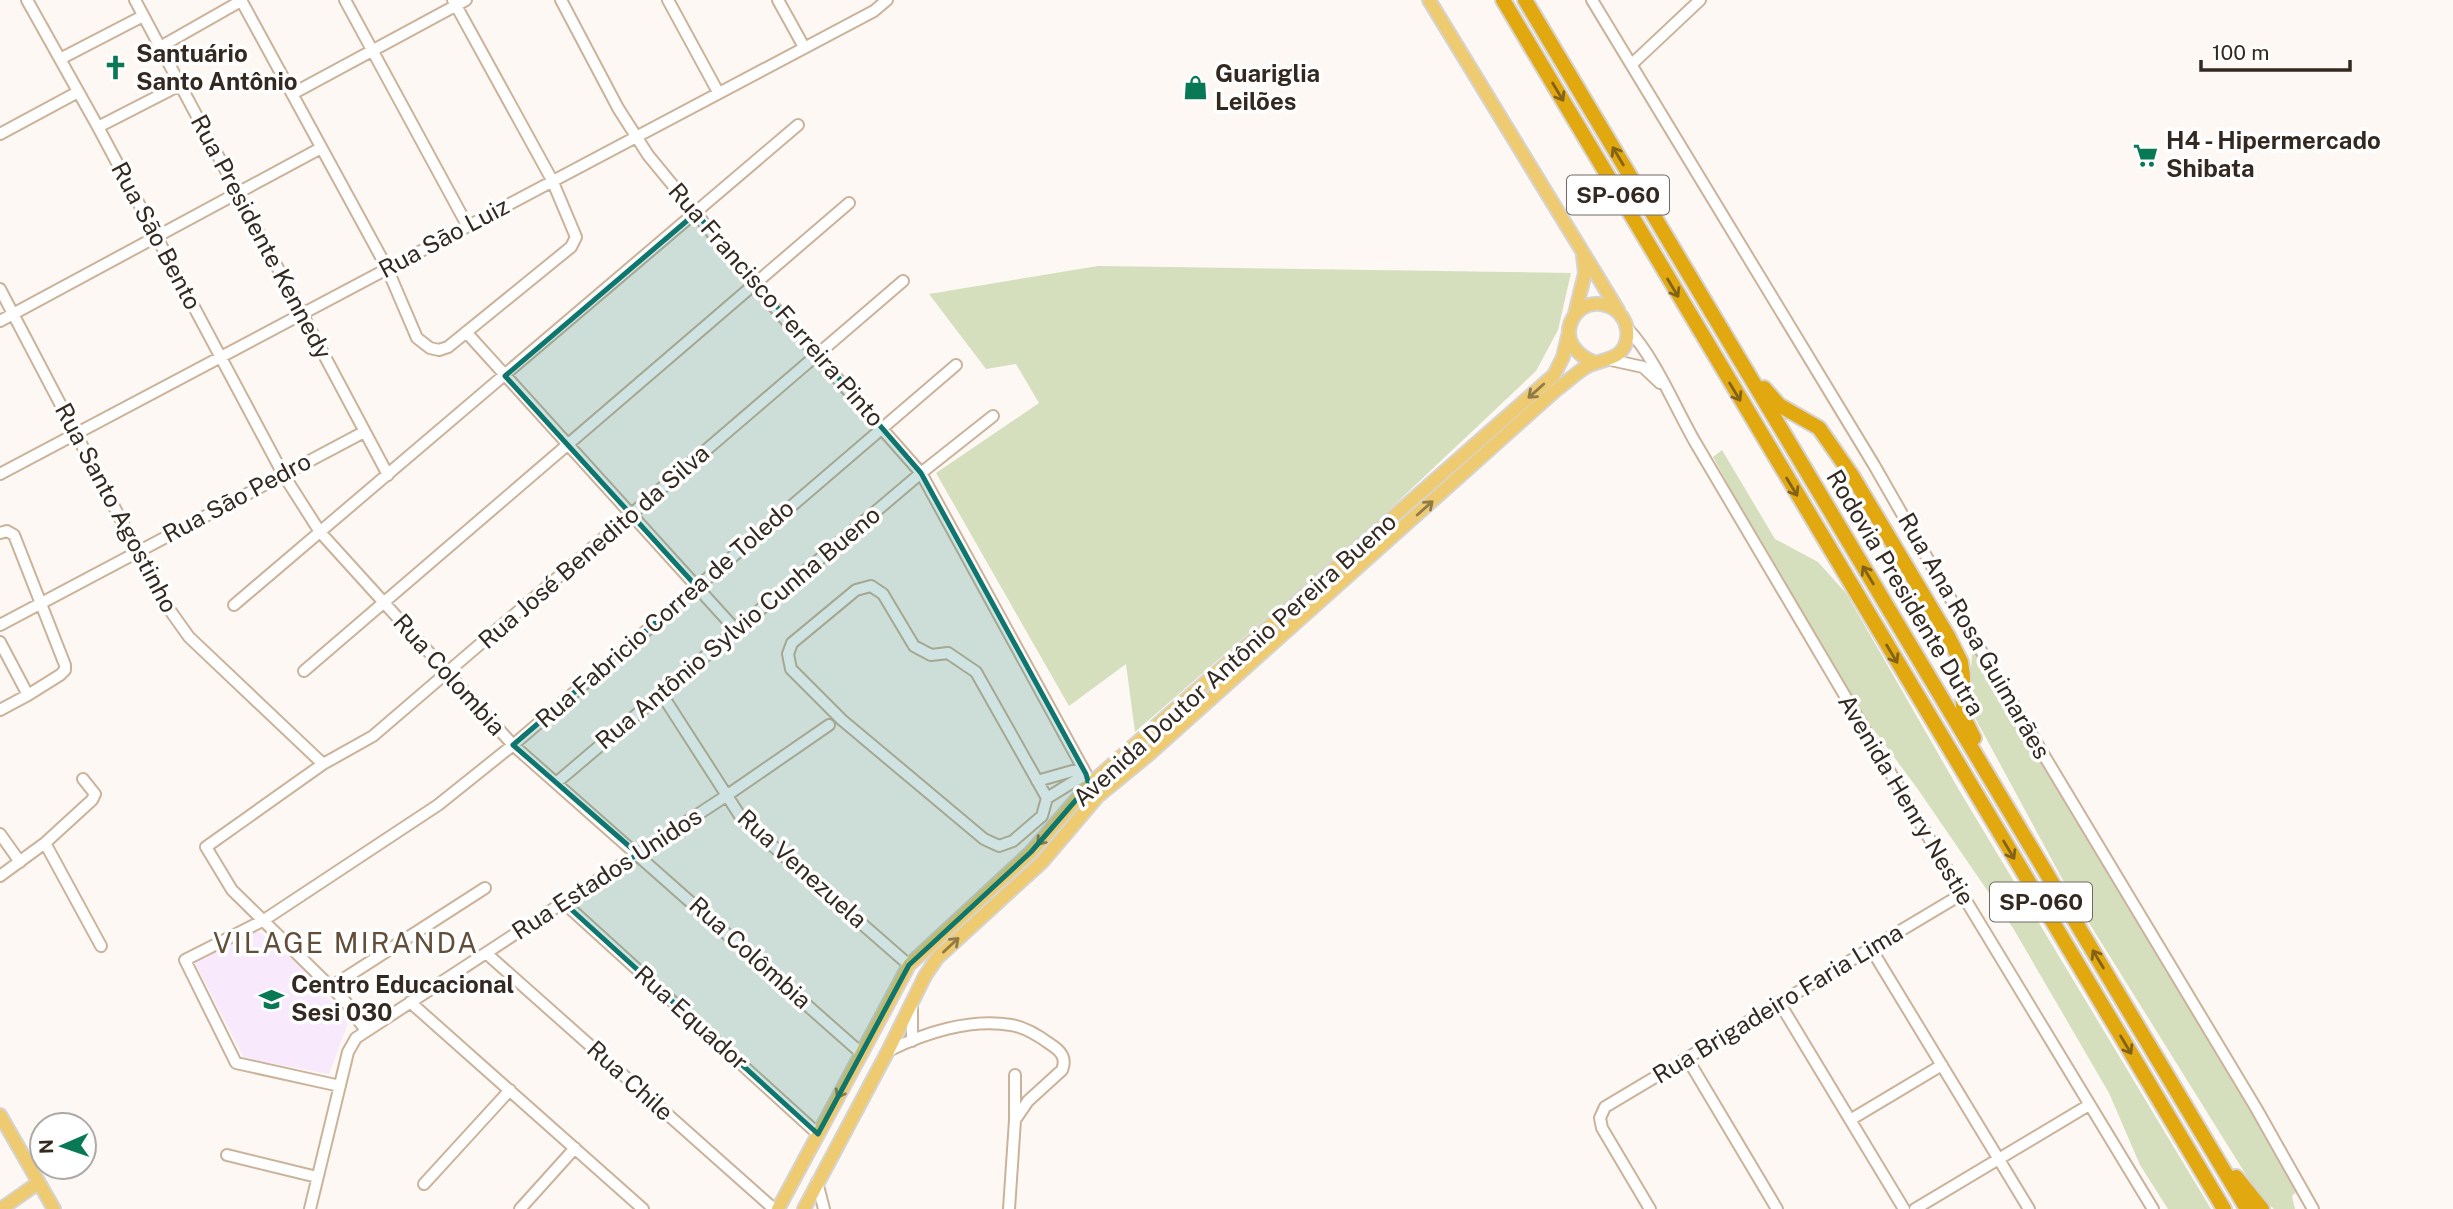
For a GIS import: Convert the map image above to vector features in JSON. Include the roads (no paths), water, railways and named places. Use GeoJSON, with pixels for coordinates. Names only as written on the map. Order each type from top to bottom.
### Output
{"type":"FeatureCollection","features":[{"type":"Feature","properties":{"kind":"highway"},"geometry":{"type":"LineString","coordinates":[[1494,0],[1523,33]]}},
{"type":"Feature","properties":{"kind":"highway","name":"Rodovia Presidente Dutra"},"geometry":{"type":"LineString","coordinates":[[1503,0],[2224,1209]]}},
{"type":"Feature","properties":{"kind":"highway","name":"Rodovia Presidente Dutra"},"geometry":{"type":"LineString","coordinates":[[1525,0],[2247,1209]]}},
{"type":"Feature","properties":{"kind":"highway"},"geometry":{"type":"LineString","coordinates":[[1741,363],[1779,405],[1819,428],[1853,477],[1961,662],[1966,722],[2004,802]]}},
{"type":"Feature","properties":{"kind":"highway"},"geometry":{"type":"LineString","coordinates":[[2208,1143],[2262,1209]]}},
{"type":"Feature","properties":{"kind":"main road"},"geometry":{"type":"LineString","coordinates":[[1429,0],[1625,319],[1627,341],[1621,352],[1611,360],[1596,363],[1583,358],[1573,348],[1569,334],[1585,273],[1582,252]]}},
{"type":"Feature","properties":{"kind":"main road"},"geometry":{"type":"LineString","coordinates":[[1575,314],[1596,303],[1608,304],[1618,311]]}},
{"type":"Feature","properties":{"kind":"main road","name":"Avenida Doutor Antônio Pereira Bueno"},"geometry":{"type":"LineString","coordinates":[[776,1209],[909,965],[1017,865],[1086,776],[1554,375],[1563,357],[1569,334]]}},
{"type":"Feature","properties":{"kind":"main road","name":"Avenida Doutor Antônio Pereira Bueno"},"geometry":{"type":"LineString","coordinates":[[804,1209],[937,958],[1042,862],[1098,796],[1148,755],[1556,390],[1596,363]]}},
{"type":"Feature","properties":{"kind":"main road"},"geometry":{"type":"LineString","coordinates":[[909,965],[918,981],[912,1001]]}},
{"type":"Feature","properties":{"kind":"main road"},"geometry":{"type":"LineString","coordinates":[[877,1071],[865,1071],[861,1053],[878,1048],[886,1055]]}},
{"type":"Feature","properties":{"kind":"main road"},"geometry":{"type":"LineString","coordinates":[[0,1115],[54,1209]]}},
{"type":"Feature","properties":{"kind":"main road"},"geometry":{"type":"LineString","coordinates":[[1,1209],[38,1183]]}},
{"type":"Feature","properties":{"kind":"street","name":"Rua São Bento"},"geometry":{"type":"LineString","coordinates":[[27,0],[99,127],[283,474]]}},
{"type":"Feature","properties":{"kind":"street","name":"Rua Presidente Kennedy"},"geometry":{"type":"LineString","coordinates":[[135,0],[388,475]]}},
{"type":"Feature","properties":{"kind":"street"},"geometry":{"type":"LineString","coordinates":[[345,0],[467,225]]}},
{"type":"Feature","properties":{"kind":"street","name":"Rua Francisco Ferreira Pinto"},"geometry":{"type":"LineString","coordinates":[[561,0],[618,108],[648,155],[754,284],[921,473],[1098,796]]}},
{"type":"Feature","properties":{"kind":"street"},"geometry":{"type":"LineString","coordinates":[[668,0],[718,92]]}},
{"type":"Feature","properties":{"kind":"street"},"geometry":{"type":"LineString","coordinates":[[778,0],[804,47]]}},
{"type":"Feature","properties":{"kind":"street","name":"Rua São Luiz"},"geometry":{"type":"LineString","coordinates":[[0,474],[874,10],[886,0]]}},
{"type":"Feature","properties":{"kind":"street","name":"Rua Ana Rosa Guimarães"},"geometry":{"type":"LineString","coordinates":[[1592,0],[1874,465],[1965,624],[2256,1108],[2313,1209]]}},
{"type":"Feature","properties":{"kind":"street"},"geometry":{"type":"LineString","coordinates":[[1632,64],[1700,0]]}},
{"type":"Feature","properties":{"kind":"street"},"geometry":{"type":"LineString","coordinates":[[160,47],[241,1],[387,268],[417,338],[430,348],[439,350],[448,347],[571,247],[576,237],[552,180],[458,2],[292,94]]}},
{"type":"Feature","properties":{"kind":"street"},"geometry":{"type":"LineString","coordinates":[[60,60],[143,16]]}},
{"type":"Feature","properties":{"kind":"street"},"geometry":{"type":"LineString","coordinates":[[99,127],[180,85]]}},
{"type":"Feature","properties":{"kind":"street"},"geometry":{"type":"LineString","coordinates":[[0,134],[78,92]]}},
{"type":"Feature","properties":{"kind":"street"},"geometry":{"type":"LineString","coordinates":[[234,605],[798,125]]}},
{"type":"Feature","properties":{"kind":"street"},"geometry":{"type":"LineString","coordinates":[[0,321],[321,148]]}},
{"type":"Feature","properties":{"kind":"street"},"geometry":{"type":"LineString","coordinates":[[303,671],[849,203]]}},
{"type":"Feature","properties":{"kind":"street","name":"Rua José Benedito da Silva"},"geometry":{"type":"LineString","coordinates":[[264,920],[232,890],[206,847],[323,764],[373,736],[903,281]]}},
{"type":"Feature","properties":{"kind":"street","name":"Rua Santo Agostinho"},"geometry":{"type":"LineString","coordinates":[[0,289],[164,601],[189,637],[323,764]]}},
{"type":"Feature","properties":{"kind":"street","name":"Avenida Henry Nestie"},"geometry":{"type":"LineString","coordinates":[[1628,329],[1636,338],[1962,894],[2153,1209]]}},
{"type":"Feature","properties":{"kind":"street"},"geometry":{"type":"LineString","coordinates":[[466,332],[736,630]]}},
{"type":"Feature","properties":{"kind":"street"},"geometry":{"type":"LineString","coordinates":[[1611,360],[1643,367],[1664,387]]}},
{"type":"Feature","properties":{"kind":"street","name":"Rua Fabricio Correa de Toledo"},"geometry":{"type":"LineString","coordinates":[[340,1086],[236,1063],[184,960],[264,920],[438,805],[513,745],[956,365]]}},
{"type":"Feature","properties":{"kind":"street","name":"Rua Antônio Sylvio Cunha Bueno"},"geometry":{"type":"LineString","coordinates":[[556,783],[921,473],[993,416]]}},
{"type":"Feature","properties":{"kind":"street","name":"Rua São Pedro"},"geometry":{"type":"LineString","coordinates":[[0,625],[364,432]]}},
{"type":"Feature","properties":{"kind":"street","name":"Rua Colombia"},"geometry":{"type":"LineString","coordinates":[[283,474],[320,532],[513,745],[638,854]]}},
{"type":"Feature","properties":{"kind":"street"},"geometry":{"type":"LineString","coordinates":[[0,710],[65,670],[14,535],[4,532]]}},
{"type":"Feature","properties":{"kind":"street"},"geometry":{"type":"LineString","coordinates":[[871,586],[883,594],[914,646],[931,655],[948,653],[976,672],[1037,781],[1046,798],[1042,816],[1013,841],[999,846],[984,839],[842,720],[791,669],[788,654],[792,643],[856,590],[871,586]]}},
{"type":"Feature","properties":{"kind":"street"},"geometry":{"type":"LineString","coordinates":[[0,642],[28,695]]}},
{"type":"Feature","properties":{"kind":"street","name":"Rua Venezuela"},"geometry":{"type":"LineString","coordinates":[[661,693],[742,819],[909,965]]}},
{"type":"Feature","properties":{"kind":"street","name":"Rua Estados Unidos"},"geometry":{"type":"LineString","coordinates":[[310,1209],[348,1052],[356,1038],[726,796],[829,724]]}},
{"type":"Feature","properties":{"kind":"street"},"geometry":{"type":"LineString","coordinates":[[1037,781],[1086,776]]}},
{"type":"Feature","properties":{"kind":"street"},"geometry":{"type":"LineString","coordinates":[[1046,798],[1086,776]]}},
{"type":"Feature","properties":{"kind":"street"},"geometry":{"type":"LineString","coordinates":[[0,876],[45,843],[92,800],[95,794],[83,779]]}},
{"type":"Feature","properties":{"kind":"street"},"geometry":{"type":"LineString","coordinates":[[0,834],[20,862]]}},
{"type":"Feature","properties":{"kind":"street"},"geometry":{"type":"LineString","coordinates":[[45,843],[101,946]]}},
{"type":"Feature","properties":{"kind":"street","name":"Rua Colômbia"},"geometry":{"type":"LineString","coordinates":[[638,854],[861,1053]]}},
{"type":"Feature","properties":{"kind":"street"},"geometry":{"type":"LineString","coordinates":[[331,988],[485,888]]}},
{"type":"Feature","properties":{"kind":"street","name":"Rua Brigadeiro Faria Lima"},"geometry":{"type":"LineString","coordinates":[[1650,1209],[1602,1128],[1600,1118],[1605,1107],[1962,894]]}},
{"type":"Feature","properties":{"kind":"street","name":"Rua Equador"},"geometry":{"type":"LineString","coordinates":[[563,902],[818,1135]]}},
{"type":"Feature","properties":{"kind":"street"},"geometry":{"type":"LineString","coordinates":[[264,920],[345,1001],[366,1031]]}},
{"type":"Feature","properties":{"kind":"street"},"geometry":{"type":"LineString","coordinates":[[1870,947],[2029,1209]]}},
{"type":"Feature","properties":{"kind":"street","name":"Rua Chile"},"geometry":{"type":"LineString","coordinates":[[486,953],[776,1209]]}},
{"type":"Feature","properties":{"kind":"street"},"geometry":{"type":"LineString","coordinates":[[912,1001],[912,1041]]}},
{"type":"Feature","properties":{"kind":"street"},"geometry":{"type":"LineString","coordinates":[[410,1002],[642,1208]]}},
{"type":"Feature","properties":{"kind":"street"},"geometry":{"type":"LineString","coordinates":[[1779,1002],[1904,1209]]}},
{"type":"Feature","properties":{"kind":"street"},"geometry":{"type":"LineString","coordinates":[[886,1055],[912,1041],[968,1024],[1012,1025],[1037,1034],[1058,1049],[1064,1058],[1062,1070],[1028,1101],[1014,1120]]}},
{"type":"Feature","properties":{"kind":"street"},"geometry":{"type":"LineString","coordinates":[[1687,1058],[1777,1209]]}},
{"type":"Feature","properties":{"kind":"street"},"geometry":{"type":"LineString","coordinates":[[1850,1120],[1942,1065]]}},
{"type":"Feature","properties":{"kind":"street"},"geometry":{"type":"LineString","coordinates":[[1009,1209],[1015,1075]]}},
{"type":"Feature","properties":{"kind":"street"},"geometry":{"type":"LineString","coordinates":[[424,1184],[510,1090]]}},
{"type":"Feature","properties":{"kind":"street"},"geometry":{"type":"LineString","coordinates":[[1915,1209],[2089,1105]]}},
{"type":"Feature","properties":{"kind":"street"},"geometry":{"type":"LineString","coordinates":[[520,1209],[575,1148]]}},
{"type":"Feature","properties":{"kind":"street"},"geometry":{"type":"LineString","coordinates":[[227,1155],[317,1177]]}},
{"type":"Feature","properties":{"kind":"street"},"geometry":{"type":"LineString","coordinates":[[817,1182],[824,1209]]}},
{"type":"Feature","properties":{"kind":"place","name":"Santuário Santo Antônio"},"geometry":{"type":"Point","coordinates":[116,68]}},
{"type":"Feature","properties":{"kind":"place","name":"Guariglia Leilões"},"geometry":{"type":"Point","coordinates":[1195,88]}},
{"type":"Feature","properties":{"kind":"place","name":"H4 - Hipermercado Shibata"},"geometry":{"type":"Point","coordinates":[2146,155]}},
{"type":"Feature","properties":{"kind":"place","name":"Centro Educacional Sesi 030"},"geometry":{"type":"Point","coordinates":[271,999]}},
{"type":"Feature","properties":{"kind":"district","name":"VILAGE MIRANDA"},"geometry":{"type":"Point","coordinates":[346,943]}}]}
